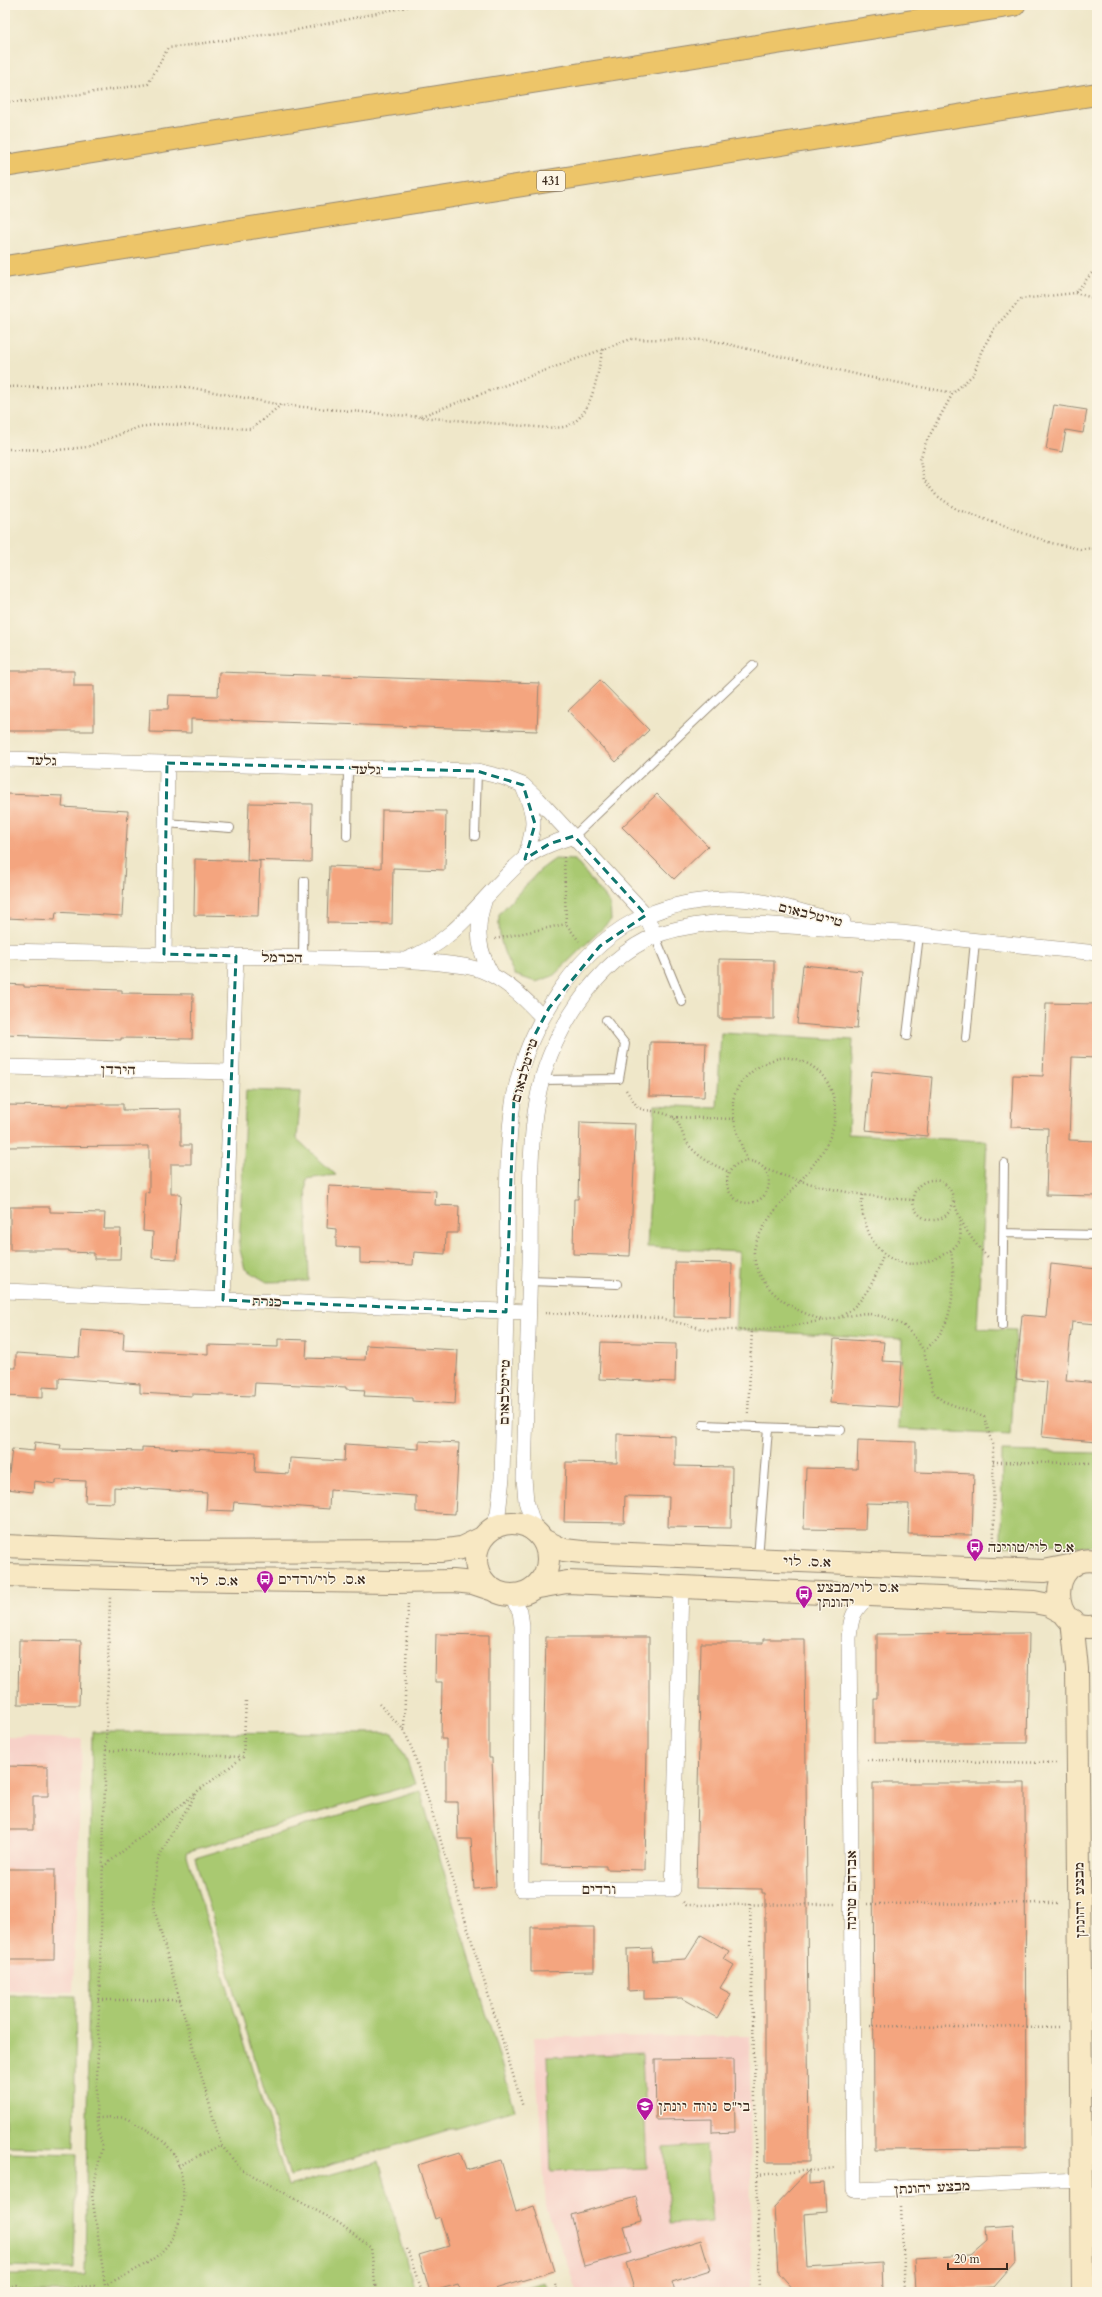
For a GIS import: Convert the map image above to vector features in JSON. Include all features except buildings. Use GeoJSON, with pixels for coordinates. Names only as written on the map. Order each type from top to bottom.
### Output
{"type":"FeatureCollection","features":[{"type":"Feature","properties":{"kind":"highway"},"geometry":{"type":"LineString","coordinates":[[5,166],[1014,5]]}},
{"type":"Feature","properties":{"kind":"highway","name":"431"},"geometry":{"type":"LineString","coordinates":[[5,267],[1097,94]]}},
{"type":"Feature","properties":{"kind":"main road"},"geometry":{"type":"LineString","coordinates":[[5,1546],[149,1552],[440,1551],[461,1548],[501,1524],[513,1523],[524,1525],[539,1535],[548,1560],[541,1580],[533,1588]]}},
{"type":"Feature","properties":{"kind":"main road"},"geometry":{"type":"LineString","coordinates":[[486,1534],[477,1550],[476,1561],[479,1573],[485,1583],[502,1593],[522,1593],[533,1588],[568,1582],[1034,1602],[1049,1605],[1082,1625],[1097,1626]]}},
{"type":"Feature","properties":{"kind":"main road","name":"א.ס. לוי"},"geometry":{"type":"LineString","coordinates":[[539,1535],[564,1550],[582,1552],[1044,1571],[1083,1562],[1097,1561]]}},
{"type":"Feature","properties":{"kind":"main road","name":"מבצע יהונתן"},"geometry":{"type":"LineString","coordinates":[[1074,1565],[1066,1572],[1058,1592],[1059,1603],[1068,1617],[1077,1669],[1083,2292]]}},
{"type":"Feature","properties":{"kind":"main road","name":"א.ס. לוי"},"geometry":{"type":"LineString","coordinates":[[7,1577],[408,1582],[453,1581],[473,1583],[502,1593]]}},
{"type":"Feature","properties":{"kind":"street","name":"גלעד"},"geometry":{"type":"LineString","coordinates":[[5,759],[477,771],[502,777],[523,785],[574,836],[646,915],[655,936]]}},
{"type":"Feature","properties":{"kind":"street"},"geometry":{"type":"LineString","coordinates":[[164,954],[167,764]]}},
{"type":"Feature","properties":{"kind":"street"},"geometry":{"type":"LineString","coordinates":[[523,785],[532,809],[535,824],[525,859]]}},
{"type":"Feature","properties":{"kind":"street"},"geometry":{"type":"LineString","coordinates":[[404,960],[422,954],[437,944],[484,901],[525,859],[549,844],[574,836]]}},
{"type":"Feature","properties":{"kind":"street","name":"טייטלבאום"},"geometry":{"type":"LineString","coordinates":[[486,1534],[498,1514],[500,1503],[509,1165],[514,1097],[529,1046],[542,1017],[562,988],[591,955],[620,930],[646,915],[672,906],[697,902],[724,899],[750,900],[784,906],[831,920],[901,934]]}},
{"type":"Feature","properties":{"kind":"street"},"geometry":{"type":"LineString","coordinates":[[484,901],[478,918],[479,942],[484,961],[492,975]]}},
{"type":"Feature","properties":{"kind":"street","name":"טייטלבאום"},"geometry":{"type":"LineString","coordinates":[[539,1535],[526,1501],[524,1478],[534,1130],[537,1101],[542,1080],[562,1028],[580,1001],[615,962],[633,948],[655,936],[692,925],[724,922],[919,935],[1097,953]]}},
{"type":"Feature","properties":{"kind":"street","name":"הכרמל"},"geometry":{"type":"LineString","coordinates":[[5,951],[404,960],[470,967],[492,975],[521,996],[542,1017]]}},
{"type":"Feature","properties":{"kind":"street"},"geometry":{"type":"LineString","coordinates":[[224,1300],[236,956]]}},
{"type":"Feature","properties":{"kind":"street","name":"הירדן"},"geometry":{"type":"LineString","coordinates":[[5,1067],[232,1072]]}},
{"type":"Feature","properties":{"kind":"street","name":"כנרת"},"geometry":{"type":"LineString","coordinates":[[5,1291],[528,1312]]}},
{"type":"Feature","properties":{"kind":"street"},"geometry":{"type":"LineString","coordinates":[[673,1889],[681,1587]]}},
{"type":"Feature","properties":{"kind":"street","name":"ורדים"},"geometry":{"type":"LineString","coordinates":[[502,1593],[520,1611],[522,1626],[521,1890],[673,1889]]}},
{"type":"Feature","properties":{"kind":"street","name":"אברהם טוינה"},"geometry":{"type":"LineString","coordinates":[[854,2190],[850,1759],[851,1618],[858,1607],[869,1596]]}},
{"type":"Feature","properties":{"kind":"street","name":"מבצע יהונתן"},"geometry":{"type":"LineString","coordinates":[[854,2190],[1082,2180]]}},
{"type":"Feature","properties":{"kind":"lane"},"geometry":{"type":"LineString","coordinates":[[574,836],[753,665]]}},
{"type":"Feature","properties":{"kind":"lane"},"geometry":{"type":"LineString","coordinates":[[347,836],[348,768]]}},
{"type":"Feature","properties":{"kind":"lane"},"geometry":{"type":"LineString","coordinates":[[475,836],[477,771]]}},
{"type":"Feature","properties":{"kind":"lane"},"geometry":{"type":"LineString","coordinates":[[166,824],[230,828]]}},
{"type":"Feature","properties":{"kind":"lane"},"geometry":{"type":"LineString","coordinates":[[302,957],[304,881]]}},
{"type":"Feature","properties":{"kind":"lane"},"geometry":{"type":"LineString","coordinates":[[907,1036],[919,935]]}},
{"type":"Feature","properties":{"kind":"lane"},"geometry":{"type":"LineString","coordinates":[[655,936],[682,1002]]}},
{"type":"Feature","properties":{"kind":"lane"},"geometry":{"type":"LineString","coordinates":[[966,1038],[975,941]]}},
{"type":"Feature","properties":{"kind":"lane"},"geometry":{"type":"LineString","coordinates":[[542,1080],[619,1079],[625,1044],[606,1020]]}},
{"type":"Feature","properties":{"kind":"lane"},"geometry":{"type":"LineString","coordinates":[[1002,1326],[1004,1163]]}},
{"type":"Feature","properties":{"kind":"lane"},"geometry":{"type":"LineString","coordinates":[[1004,1233],[1097,1235]]}},
{"type":"Feature","properties":{"kind":"lane"},"geometry":{"type":"LineString","coordinates":[[529,1281],[617,1284]]}},
{"type":"Feature","properties":{"kind":"lane"},"geometry":{"type":"LineString","coordinates":[[703,1425],[840,1430]]}},
{"type":"Feature","properties":{"kind":"lane"},"geometry":{"type":"LineString","coordinates":[[758,1559],[768,1428]]}},
{"type":"Feature","properties":{"kind":"path"},"geometry":{"type":"LineString","coordinates":[[5,102],[35,101],[148,84],[168,48],[292,31],[415,5]]}},
{"type":"Feature","properties":{"kind":"path"},"geometry":{"type":"LineString","coordinates":[[1075,293],[1097,267]]}},
{"type":"Feature","properties":{"kind":"path"},"geometry":{"type":"LineString","coordinates":[[1097,299],[1075,293],[1021,299],[995,327],[981,352],[974,374],[953,394],[926,442],[920,460],[924,480],[936,495],[956,509],[1051,543],[1080,549],[1097,548]]}},
{"type":"Feature","properties":{"kind":"path"},"geometry":{"type":"LineString","coordinates":[[420,417],[631,339],[710,340],[868,377],[953,394]]}},
{"type":"Feature","properties":{"kind":"path"},"geometry":{"type":"LineString","coordinates":[[5,387],[124,385],[188,387],[281,405],[548,428],[565,427],[578,419],[588,408],[603,349]]}},
{"type":"Feature","properties":{"kind":"path"},"geometry":{"type":"LineString","coordinates":[[5,449],[58,450],[87,447],[138,427],[162,424],[251,429],[281,405]]}},
{"type":"Feature","properties":{"kind":"path"},"geometry":{"type":"LineString","coordinates":[[574,836],[564,846],[566,924],[591,955]]}},
{"type":"Feature","properties":{"kind":"path"},"geometry":{"type":"LineString","coordinates":[[479,942],[566,924]]}},
{"type":"Feature","properties":{"kind":"path"},"geometry":{"type":"LineString","coordinates":[[747,1160],[734,1120],[733,1101],[738,1086],[752,1071],[769,1062],[790,1058],[810,1065],[828,1081],[835,1101],[836,1119],[830,1137],[799,1182],[764,1227],[754,1248],[756,1269],[765,1285],[780,1300],[801,1312],[822,1320]]}},
{"type":"Feature","properties":{"kind":"path"},"geometry":{"type":"LineString","coordinates":[[619,1079],[638,1108],[673,1117],[734,1120]]}},
{"type":"Feature","properties":{"kind":"path"},"geometry":{"type":"LineString","coordinates":[[673,1117],[680,1124],[685,1139],[694,1152],[709,1162],[729,1172]]}},
{"type":"Feature","properties":{"kind":"path"},"geometry":{"type":"LineString","coordinates":[[765,1168],[769,1180],[767,1191],[762,1197],[749,1203],[740,1201],[729,1192],[727,1184],[729,1172],[733,1166],[747,1160],[799,1182],[863,1195],[913,1200]]}},
{"type":"Feature","properties":{"kind":"path"},"geometry":{"type":"LineString","coordinates":[[953,1200],[950,1210],[946,1215],[933,1220],[923,1217],[917,1213],[913,1200],[914,1193],[919,1186],[931,1180],[943,1182],[951,1193],[960,1221],[979,1249],[1003,1271]]}},
{"type":"Feature","properties":{"kind":"path"},"geometry":{"type":"LineString","coordinates":[[863,1195],[860,1208],[870,1237],[883,1255],[898,1261],[915,1265],[930,1262],[951,1251],[960,1240],[960,1221]]}},
{"type":"Feature","properties":{"kind":"path"},"geometry":{"type":"LineString","coordinates":[[924,1351],[939,1335],[947,1318],[954,1273],[951,1251]]}},
{"type":"Feature","properties":{"kind":"path"},"geometry":{"type":"LineString","coordinates":[[841,1317],[857,1306],[877,1274],[883,1255]]}},
{"type":"Feature","properties":{"kind":"path"},"geometry":{"type":"LineString","coordinates":[[528,1312],[659,1318],[708,1330],[752,1330],[791,1326],[865,1313],[885,1317],[903,1325],[914,1336],[924,1351],[933,1392],[943,1401],[984,1417],[993,1447],[994,1569]]}},
{"type":"Feature","properties":{"kind":"path"},"geometry":{"type":"LineString","coordinates":[[747,1427],[752,1330]]}},
{"type":"Feature","properties":{"kind":"path"},"geometry":{"type":"LineString","coordinates":[[993,1462],[1097,1463]]}},
{"type":"Feature","properties":{"kind":"path"},"geometry":{"type":"LineString","coordinates":[[106,2292],[92,2195],[102,2146],[96,2118],[110,1578]]}},
{"type":"Feature","properties":{"kind":"path"},"geometry":{"type":"LineString","coordinates":[[404,1730],[408,1582]]}},
{"type":"Feature","properties":{"kind":"path"},"geometry":{"type":"LineString","coordinates":[[103,1868],[198,1791],[243,1757],[246,1701]]}},
{"type":"Feature","properties":{"kind":"path"},"geometry":{"type":"LineString","coordinates":[[379,1704],[404,1730],[414,1754],[523,2106]]}},
{"type":"Feature","properties":{"kind":"path"},"geometry":{"type":"LineString","coordinates":[[106,1750],[243,1757]]}},
{"type":"Feature","properties":{"kind":"path"},"geometry":{"type":"LineString","coordinates":[[850,1759],[1078,1763]]}},
{"type":"Feature","properties":{"kind":"path"},"geometry":{"type":"LineString","coordinates":[[198,1791],[171,1834],[157,1862],[153,1905],[222,2145],[240,2169],[339,2223],[370,2248],[376,2292]]}},
{"type":"Feature","properties":{"kind":"path"},"geometry":{"type":"LineString","coordinates":[[673,1889],[686,1905],[1079,1902]]}},
{"type":"Feature","properties":{"kind":"path"},"geometry":{"type":"LineString","coordinates":[[750,1904],[760,2292]]}},
{"type":"Feature","properties":{"kind":"path"},"geometry":{"type":"LineString","coordinates":[[99,2000],[180,2000]]}},
{"type":"Feature","properties":{"kind":"path"},"geometry":{"type":"LineString","coordinates":[[852,2026],[1080,2029]]}},
{"type":"Feature","properties":{"kind":"path"},"geometry":{"type":"LineString","coordinates":[[96,2118],[124,2118],[162,2140],[173,2154],[178,2166],[184,2194],[180,2217],[173,2237],[164,2249],[130,2273],[105,2285]]}},
{"type":"Feature","properties":{"kind":"path"},"geometry":{"type":"LineString","coordinates":[[178,2166],[222,2145]]}},
{"type":"Feature","properties":{"kind":"path"},"geometry":{"type":"LineString","coordinates":[[757,2175],[853,2167]]}},
{"type":"Feature","properties":{"kind":"path"},"geometry":{"type":"LineString","coordinates":[[900,2189],[905,2292]]}},
{"type":"Feature","properties":{"kind":"path"},"geometry":{"type":"LineString","coordinates":[[408,2248],[422,2292]]}},
{"type":"Feature","properties":{"kind":"path"},"geometry":{"type":"LineString","coordinates":[[555,2284],[558,2292]]}},
{"type":"Feature","properties":{"kind":"path"},"geometry":{"type":"LineString","coordinates":[[5,2288],[17,2285],[29,2292]]}},
{"type":"Feature","properties":{"kind":"path"},"geometry":{"type":"LineString","coordinates":[[67,2292],[76,2287],[94,2286],[100,2292]]}},
{"type":"Feature","properties":{"kind":"path"},"geometry":{"type":"LineString","coordinates":[[178,2292],[187,2290],[246,2289],[250,2292]]}},
{"type":"Feature","properties":{"kind":"highlighted area"},"geometry":{"type":"Polygon","coordinates":[[[167,763],[477,771],[523,785],[535,824],[525,859],[549,844],[574,836],[646,915],[600,946],[549,1008],[529,1046],[514,1097],[506,1312],[223,1300],[236,956],[164,954],[167,763]]]}},
{"type":"Feature","properties":{"kind":"shaded area"},"geometry":{"type":"Polygon","coordinates":[[[5,1737],[82,1739],[73,1992],[5,1990],[5,1737]]]}},
{"type":"Feature","properties":{"kind":"shaded area","name":"בי\"ס נווה יונתן"},"geometry":{"type":"Polygon","coordinates":[[[750,2036],[751,2292],[577,2292],[546,2206],[534,2037],[750,2036]]]}},
{"type":"Feature","properties":{"kind":"green space"},"geometry":{"type":"Polygon","coordinates":[[[555,859],[575,860],[610,903],[611,920],[553,976],[536,982],[515,975],[507,960],[500,939],[499,914],[540,870],[555,859]]]}},
{"type":"Feature","properties":{"kind":"green space"},"geometry":{"type":"Polygon","coordinates":[[[721,1033],[853,1040],[848,1134],[987,1141],[977,1328],[1016,1330],[1010,1435],[898,1429],[902,1339],[735,1330],[739,1252],[647,1247],[655,1105],[717,1108],[721,1033]]]}},
{"type":"Feature","properties":{"kind":"green space"},"geometry":{"type":"Polygon","coordinates":[[[246,1090],[301,1092],[297,1139],[336,1175],[306,1179],[309,1281],[267,1282],[245,1269],[239,1246],[246,1090]]]}},
{"type":"Feature","properties":{"kind":"green space"},"geometry":{"type":"Polygon","coordinates":[[[1002,1451],[1097,1453],[1097,1546],[1001,1545],[1002,1451]]]}},
{"type":"Feature","properties":{"kind":"green space"},"geometry":{"type":"Polygon","coordinates":[[[92,1732],[393,1733],[405,1756],[415,1784],[186,1852],[288,2186],[379,2161],[415,2292],[5,2292],[5,2275],[85,2275],[92,1732]]]}},
{"type":"Feature","properties":{"kind":"green space"},"geometry":{"type":"Polygon","coordinates":[[[420,1791],[515,2110],[290,2177],[195,1858],[420,1791]]]}},
{"type":"Feature","properties":{"kind":"green space"},"geometry":{"type":"Polygon","coordinates":[[[5,1995],[76,1996],[74,2147],[5,2146],[5,1995]]]}},
{"type":"Feature","properties":{"kind":"green space"},"geometry":{"type":"Polygon","coordinates":[[[642,2053],[647,2168],[551,2172],[547,2057],[642,2053]]]}},
{"type":"Feature","properties":{"kind":"green space"},"geometry":{"type":"Polygon","coordinates":[[[706,2145],[712,2221],[670,2224],[664,2148],[706,2145]]]}},
{"type":"Feature","properties":{"kind":"green space"},"geometry":{"type":"Polygon","coordinates":[[[5,2152],[77,2154],[74,2269],[5,2267],[5,2152]]]}},
{"type":"Feature","properties":{"kind":"green space"},"geometry":{"type":"Polygon","coordinates":[[[545,2282],[549,2292],[509,2292],[545,2282]]]}},
{"type":"Feature","properties":{"kind":"place","name":"א.ס לוי/טווינה"},"geometry":{"type":"Point","coordinates":[975,1562]}},
{"type":"Feature","properties":{"kind":"place","name":"א.ס. לוי/ורדים"},"geometry":{"type":"Point","coordinates":[265,1594]}},
{"type":"Feature","properties":{"kind":"place","name":"א.ס לוי/מבצע יהונתן"},"geometry":{"type":"Point","coordinates":[804,1609]}},
{"type":"Feature","properties":{"kind":"place","name":"בי\"ס נווה יונתן"},"geometry":{"type":"Point","coordinates":[645,2121]}}]}
